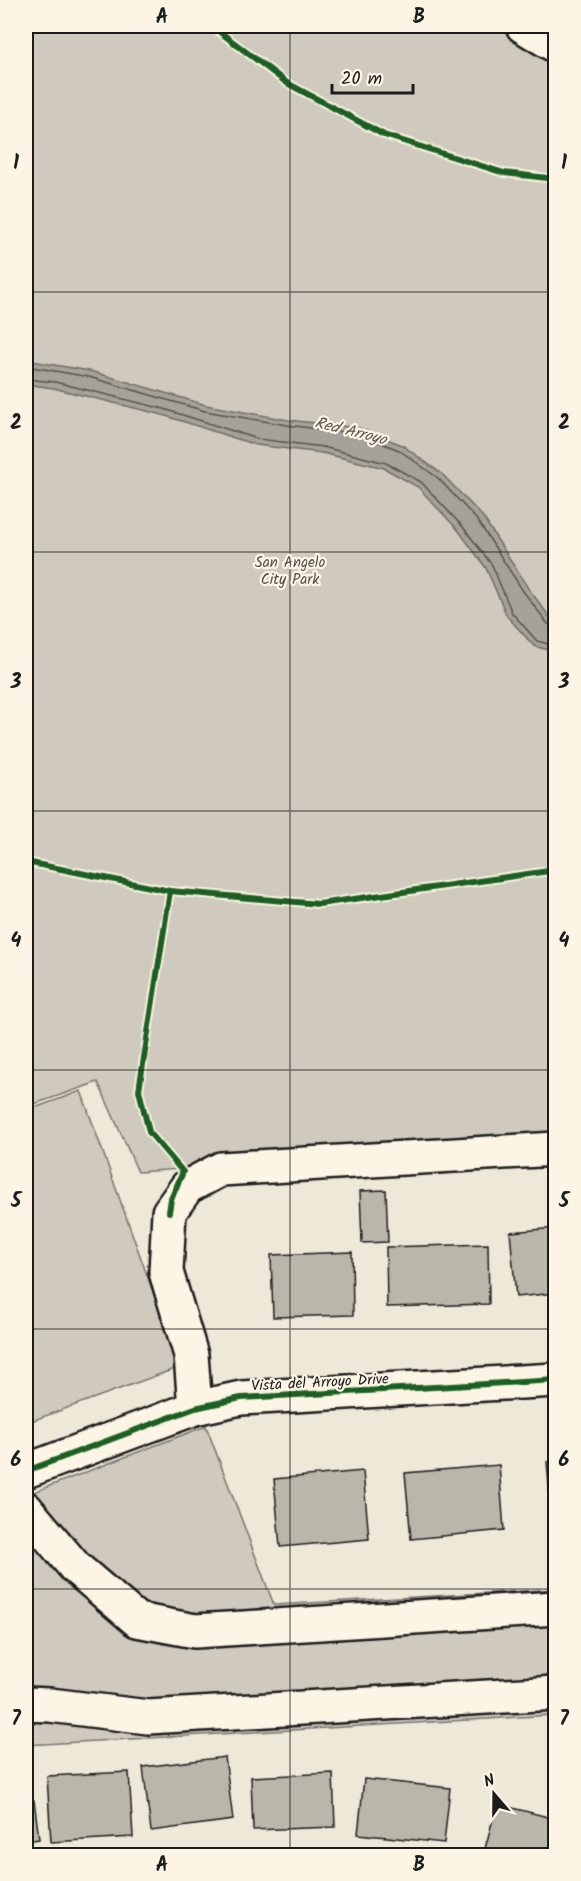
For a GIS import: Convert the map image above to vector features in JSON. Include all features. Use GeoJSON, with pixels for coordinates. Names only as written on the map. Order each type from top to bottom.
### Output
{"type":"FeatureCollection","features":[{"type":"Feature","properties":{"kind":"street"},"geometry":{"type":"LineString","coordinates":[[523,26],[555,46]]}},
{"type":"Feature","properties":{"kind":"street"},"geometry":{"type":"LineString","coordinates":[[195,1408],[191,1355],[166,1272],[169,1212],[187,1187],[221,1169],[555,1149]]}},
{"type":"Feature","properties":{"kind":"street","name":"Vista del Arroyo Drive"},"geometry":{"type":"LineString","coordinates":[[26,1471],[195,1408],[241,1398],[555,1380]]}},
{"type":"Feature","properties":{"kind":"street"},"geometry":{"type":"LineString","coordinates":[[26,1509],[75,1568],[136,1620],[183,1629],[195,1631],[555,1608]]}},
{"type":"Feature","properties":{"kind":"street"},"geometry":{"type":"LineString","coordinates":[[26,1704],[148,1717],[555,1693]]}},
{"type":"Feature","properties":{"kind":"green space","name":"San Angelo City Park"},"geometry":{"type":"Polygon","coordinates":[[[26,26],[499,26],[556,60],[555,1143],[138,1172],[98,1082],[26,1107],[26,26]]]}},
{"type":"Feature","properties":{"kind":"green space"},"geometry":{"type":"Polygon","coordinates":[[[81,1091],[180,1367],[26,1423],[26,1111],[81,1091]]]}},
{"type":"Feature","properties":{"kind":"green space"},"geometry":{"type":"Polygon","coordinates":[[[206,1426],[274,1605],[555,1589],[555,1715],[26,1745],[26,1495],[206,1426]]]}},
{"type":"Feature","properties":{"kind":"water","name":"Red Arroyo"},"geometry":{"type":"Polygon","coordinates":[[[26,360],[90,371],[206,405],[288,420],[359,428],[402,445],[442,474],[483,517],[528,588],[555,621],[555,652],[534,646],[507,616],[486,568],[459,531],[418,487],[384,468],[322,453],[256,445],[163,415],[53,388],[26,384],[26,360]]]}},
{"type":"Feature","properties":{"kind":"building"},"geometry":{"type":"Polygon","coordinates":[[[386,1190],[388,1242],[362,1243],[360,1191],[386,1190]]]}},
{"type":"Feature","properties":{"kind":"building"},"geometry":{"type":"Polygon","coordinates":[[[556,1228],[556,1293],[516,1297],[510,1232],[556,1228]]]}},
{"type":"Feature","properties":{"kind":"building"},"geometry":{"type":"Polygon","coordinates":[[[488,1244],[489,1304],[387,1307],[386,1247],[488,1244]]]}},
{"type":"Feature","properties":{"kind":"building"},"geometry":{"type":"Polygon","coordinates":[[[352,1252],[353,1315],[273,1317],[271,1255],[352,1252]]]}},
{"type":"Feature","properties":{"kind":"building"},"geometry":{"type":"Polygon","coordinates":[[[556,1461],[556,1523],[552,1523],[547,1462],[556,1461]]]}},
{"type":"Feature","properties":{"kind":"building"},"geometry":{"type":"Polygon","coordinates":[[[499,1465],[504,1530],[411,1539],[405,1473],[499,1465]]]}},
{"type":"Feature","properties":{"kind":"building"},"geometry":{"type":"Polygon","coordinates":[[[363,1471],[369,1539],[280,1547],[274,1479],[363,1471]]]}},
{"type":"Feature","properties":{"kind":"building"},"geometry":{"type":"Polygon","coordinates":[[[225,1757],[233,1820],[151,1831],[143,1767],[225,1757]]]}},
{"type":"Feature","properties":{"kind":"building"},"geometry":{"type":"Polygon","coordinates":[[[129,1772],[133,1837],[51,1842],[47,1776],[129,1772]]]}},
{"type":"Feature","properties":{"kind":"building"},"geometry":{"type":"Polygon","coordinates":[[[333,1773],[335,1827],[253,1830],[251,1777],[333,1773]]]}},
{"type":"Feature","properties":{"kind":"building"},"geometry":{"type":"Polygon","coordinates":[[[364,1779],[450,1788],[444,1843],[358,1834],[364,1779]]]}},
{"type":"Feature","properties":{"kind":"building"},"geometry":{"type":"Polygon","coordinates":[[[34,1800],[39,1839],[26,1841],[26,1801],[34,1800]]]}},
{"type":"Feature","properties":{"kind":"building"},"geometry":{"type":"Polygon","coordinates":[[[497,1804],[556,1819],[556,1856],[483,1856],[497,1804]]]}},
{"type":"Feature","properties":{"kind":"cycle path"},"geometry":{"type":"LineString","coordinates":[[212,26],[287,83],[384,135],[504,173],[556,179]]}},
{"type":"Feature","properties":{"kind":"cycle path"},"geometry":{"type":"LineString","coordinates":[[26,862],[170,891],[319,904],[556,870]]}},
{"type":"Feature","properties":{"kind":"cycle path"},"geometry":{"type":"LineString","coordinates":[[169,1212],[171,1199],[183,1172],[149,1132],[139,1090],[170,891]]}},
{"type":"Feature","properties":{"kind":"cycle path"},"geometry":{"type":"LineString","coordinates":[[26,1471],[195,1408],[241,1398],[556,1380]]}}]}
